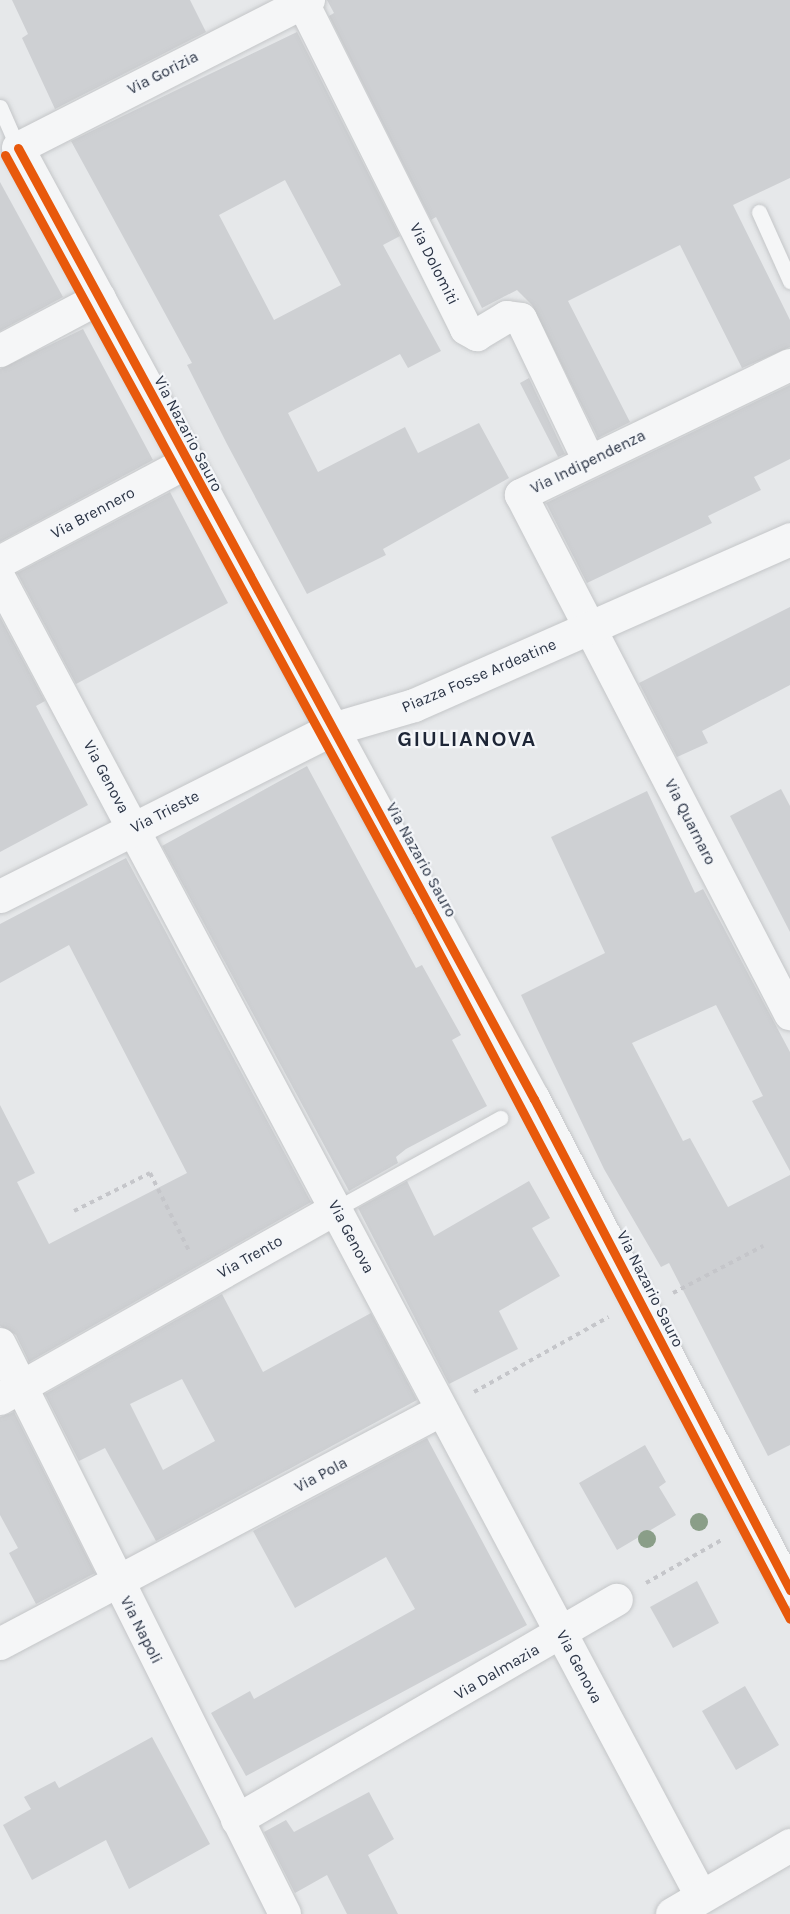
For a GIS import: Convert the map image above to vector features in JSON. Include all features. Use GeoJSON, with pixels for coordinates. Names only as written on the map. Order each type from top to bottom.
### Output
{"type":"FeatureCollection","features":[{"type":"Feature","properties":{"kind":"street","name":"Via Gorizia"},"geometry":{"type":"LineString","coordinates":[[18,148],[306,2]]}},
{"type":"Feature","properties":{"kind":"street","name":"Via Dolomiti"},"geometry":{"type":"LineString","coordinates":[[306,2],[466,329],[477,335],[507,317],[521,319],[590,461]]}},
{"type":"Feature","properties":{"kind":"street","name":"Via Nazario Sauro"},"geometry":{"type":"LineString","coordinates":[[18,148],[186,463],[332,729],[653,1298],[754,1521],[790,1590]]}},
{"type":"Feature","properties":{"kind":"street"},"geometry":{"type":"LineString","coordinates":[[0,351],[100,298]]}},
{"type":"Feature","properties":{"kind":"street","name":"Via Indipendenza"},"geometry":{"type":"LineString","coordinates":[[591,628],[521,495],[790,364]]}},
{"type":"Feature","properties":{"kind":"street","name":"Via Brennero"},"geometry":{"type":"LineString","coordinates":[[0,562],[186,463]]}},
{"type":"Feature","properties":{"kind":"street","name":"Piazza Fosse Ardeatine"},"geometry":{"type":"LineString","coordinates":[[332,729],[365,720],[591,628],[790,539]]}},
{"type":"Feature","properties":{"kind":"street","name":"Via Genova"},"geometry":{"type":"LineString","coordinates":[[0,579],[701,1896]]}},
{"type":"Feature","properties":{"kind":"street","name":"Via Quarnaro"},"geometry":{"type":"LineString","coordinates":[[591,628],[790,1014]]}},
{"type":"Feature","properties":{"kind":"street","name":"Via Trieste"},"geometry":{"type":"LineString","coordinates":[[0,896],[332,729]]}},
{"type":"Feature","properties":{"kind":"street","name":"Via Trento"},"geometry":{"type":"LineString","coordinates":[[11,1393],[336,1209]]}},
{"type":"Feature","properties":{"kind":"street","name":"Via Napoli"},"geometry":{"type":"LineString","coordinates":[[0,1344],[11,1393],[117,1583],[285,1914]]}},
{"type":"Feature","properties":{"kind":"street","name":"Via Pola"},"geometry":{"type":"LineString","coordinates":[[0,1644],[442,1410]]}},
{"type":"Feature","properties":{"kind":"street","name":"Via Dalmazia"},"geometry":{"type":"LineString","coordinates":[[237,1820],[562,1635],[617,1600]]}},
{"type":"Feature","properties":{"kind":"street"},"geometry":{"type":"LineString","coordinates":[[672,1914],[790,1845]]}},
{"type":"Feature","properties":{"kind":"lane"},"geometry":{"type":"LineString","coordinates":[[0,107],[18,148]]}},
{"type":"Feature","properties":{"kind":"lane"},"geometry":{"type":"LineString","coordinates":[[759,212],[790,281]]}},
{"type":"Feature","properties":{"kind":"lane","name":"Via Trento"},"geometry":{"type":"LineString","coordinates":[[336,1209],[500,1118]]}},
{"type":"Feature","properties":{"kind":"path"},"geometry":{"type":"LineString","coordinates":[[74,1211],[150,1173],[205,1283]]}},
{"type":"Feature","properties":{"kind":"path"},"geometry":{"type":"LineString","coordinates":[[442,1410],[653,1298],[763,1246]]}},
{"type":"Feature","properties":{"kind":"path"},"geometry":{"type":"LineString","coordinates":[[617,1600],[754,1521]]}},
{"type":"Feature","properties":{"kind":"building"},"geometry":{"type":"Polygon","coordinates":[[[12,0],[190,0],[206,32],[55,109],[22,38],[28,34],[12,0]]]}},
{"type":"Feature","properties":{"kind":"building"},"geometry":{"type":"Polygon","coordinates":[[[327,0],[790,0],[790,178],[733,205],[790,320],[790,347],[742,368],[680,245],[568,301],[630,422],[598,438],[532,305],[517,290],[482,308],[436,217],[431,220],[329,16],[334,13],[327,0]]]}},
{"type":"Feature","properties":{"kind":"building"},"geometry":{"type":"Polygon","coordinates":[[[297,32],[400,236],[383,245],[441,351],[408,368],[400,354],[288,413],[318,472],[405,427],[418,453],[479,423],[509,478],[383,549],[386,555],[307,594],[187,365],[192,363],[71,141],[297,32]],[[285,180],[219,215],[274,320],[341,285],[285,180]]]}},
{"type":"Feature","properties":{"kind":"building"},"geometry":{"type":"Polygon","coordinates":[[[0,182],[63,297],[0,331],[0,182]]]}},
{"type":"Feature","properties":{"kind":"building"},"geometry":{"type":"Polygon","coordinates":[[[83,329],[153,460],[0,542],[0,369],[83,329]]]}},
{"type":"Feature","properties":{"kind":"building"},"geometry":{"type":"Polygon","coordinates":[[[529,378],[565,454],[558,457],[520,383],[529,378]]]}},
{"type":"Feature","properties":{"kind":"building"},"geometry":{"type":"Polygon","coordinates":[[[790,385],[790,459],[754,477],[761,490],[708,516],[712,523],[587,583],[546,503],[790,385]]]}},
{"type":"Feature","properties":{"kind":"building"},"geometry":{"type":"Polygon","coordinates":[[[170,492],[228,603],[76,684],[17,573],[170,492]]]}},
{"type":"Feature","properties":{"kind":"building"},"geometry":{"type":"Polygon","coordinates":[[[790,607],[790,685],[702,731],[708,743],[677,757],[639,683],[790,607]]]}},
{"type":"Feature","properties":{"kind":"building"},"geometry":{"type":"Polygon","coordinates":[[[0,617],[45,701],[36,706],[88,805],[0,852],[0,617]]]}},
{"type":"Feature","properties":{"kind":"building"},"geometry":{"type":"Polygon","coordinates":[[[307,766],[416,968],[422,965],[461,1035],[452,1040],[487,1106],[406,1149],[396,1157],[398,1163],[349,1191],[162,846],[307,766]]]}},
{"type":"Feature","properties":{"kind":"building"},"geometry":{"type":"Polygon","coordinates":[[[781,789],[790,806],[790,932],[730,816],[781,789]]]}},
{"type":"Feature","properties":{"kind":"building"},"geometry":{"type":"Polygon","coordinates":[[[647,791],[695,893],[703,889],[790,1052],[790,1171],[752,1101],[763,1096],[716,1005],[632,1043],[683,1141],[690,1138],[728,1207],[790,1175],[790,1445],[768,1456],[669,1263],[661,1267],[604,1169],[521,995],[605,953],[551,837],[647,791]]]}},
{"type":"Feature","properties":{"kind":"building"},"geometry":{"type":"Polygon","coordinates":[[[126,858],[311,1202],[29,1362],[16,1335],[0,1326],[0,1105],[35,1173],[17,1182],[49,1244],[187,1173],[69,945],[0,983],[0,924],[126,858]]]}},
{"type":"Feature","properties":{"kind":"building"},"geometry":{"type":"Polygon","coordinates":[[[407,1181],[434,1236],[529,1181],[550,1218],[532,1228],[560,1276],[499,1311],[518,1349],[449,1384],[358,1208],[407,1181]]]}},
{"type":"Feature","properties":{"kind":"building"},"geometry":{"type":"Polygon","coordinates":[[[222,1294],[263,1372],[371,1313],[417,1400],[156,1541],[105,1448],[79,1461],[45,1394],[222,1294]],[[182,1379],[130,1404],[163,1470],[215,1441],[182,1379]]]}},
{"type":"Feature","properties":{"kind":"building"},"geometry":{"type":"Polygon","coordinates":[[[14,1412],[95,1573],[36,1604],[9,1553],[18,1548],[0,1515],[0,1417],[14,1412]]]}},
{"type":"Feature","properties":{"kind":"building"},"geometry":{"type":"Polygon","coordinates":[[[427,1438],[527,1625],[246,1776],[211,1713],[250,1691],[254,1699],[415,1609],[386,1557],[295,1608],[253,1531],[427,1438]]]}},
{"type":"Feature","properties":{"kind":"building"},"geometry":{"type":"Polygon","coordinates":[[[645,1445],[666,1482],[659,1487],[676,1515],[617,1550],[579,1483],[645,1445]]]}},
{"type":"Feature","properties":{"kind":"building"},"geometry":{"type":"Polygon","coordinates":[[[697,1581],[719,1623],[673,1648],[650,1607],[697,1581]]]}},
{"type":"Feature","properties":{"kind":"building"},"geometry":{"type":"Polygon","coordinates":[[[745,1686],[779,1745],[736,1770],[702,1711],[745,1686]]]}},
{"type":"Feature","properties":{"kind":"building"},"geometry":{"type":"Polygon","coordinates":[[[152,1737],[210,1844],[129,1889],[106,1840],[32,1880],[3,1825],[31,1809],[24,1797],[55,1781],[59,1788],[152,1737]]]}},
{"type":"Feature","properties":{"kind":"building"},"geometry":{"type":"Polygon","coordinates":[[[369,1792],[394,1839],[368,1855],[398,1914],[347,1914],[327,1875],[295,1893],[264,1832],[286,1820],[294,1832],[369,1792]]]}},
{"type":"Feature","properties":{"kind":"cycle path"},"geometry":{"type":"LineString","coordinates":[[18,148],[534,1099],[790,1590]]}},
{"type":"Feature","properties":{"kind":"cycle path"},"geometry":{"type":"LineString","coordinates":[[5,155],[417,911],[790,1619]]}},
{"type":"Feature","properties":{"kind":"district","name":"GIULIANOVA"},"geometry":{"type":"Point","coordinates":[467,740]}}]}
